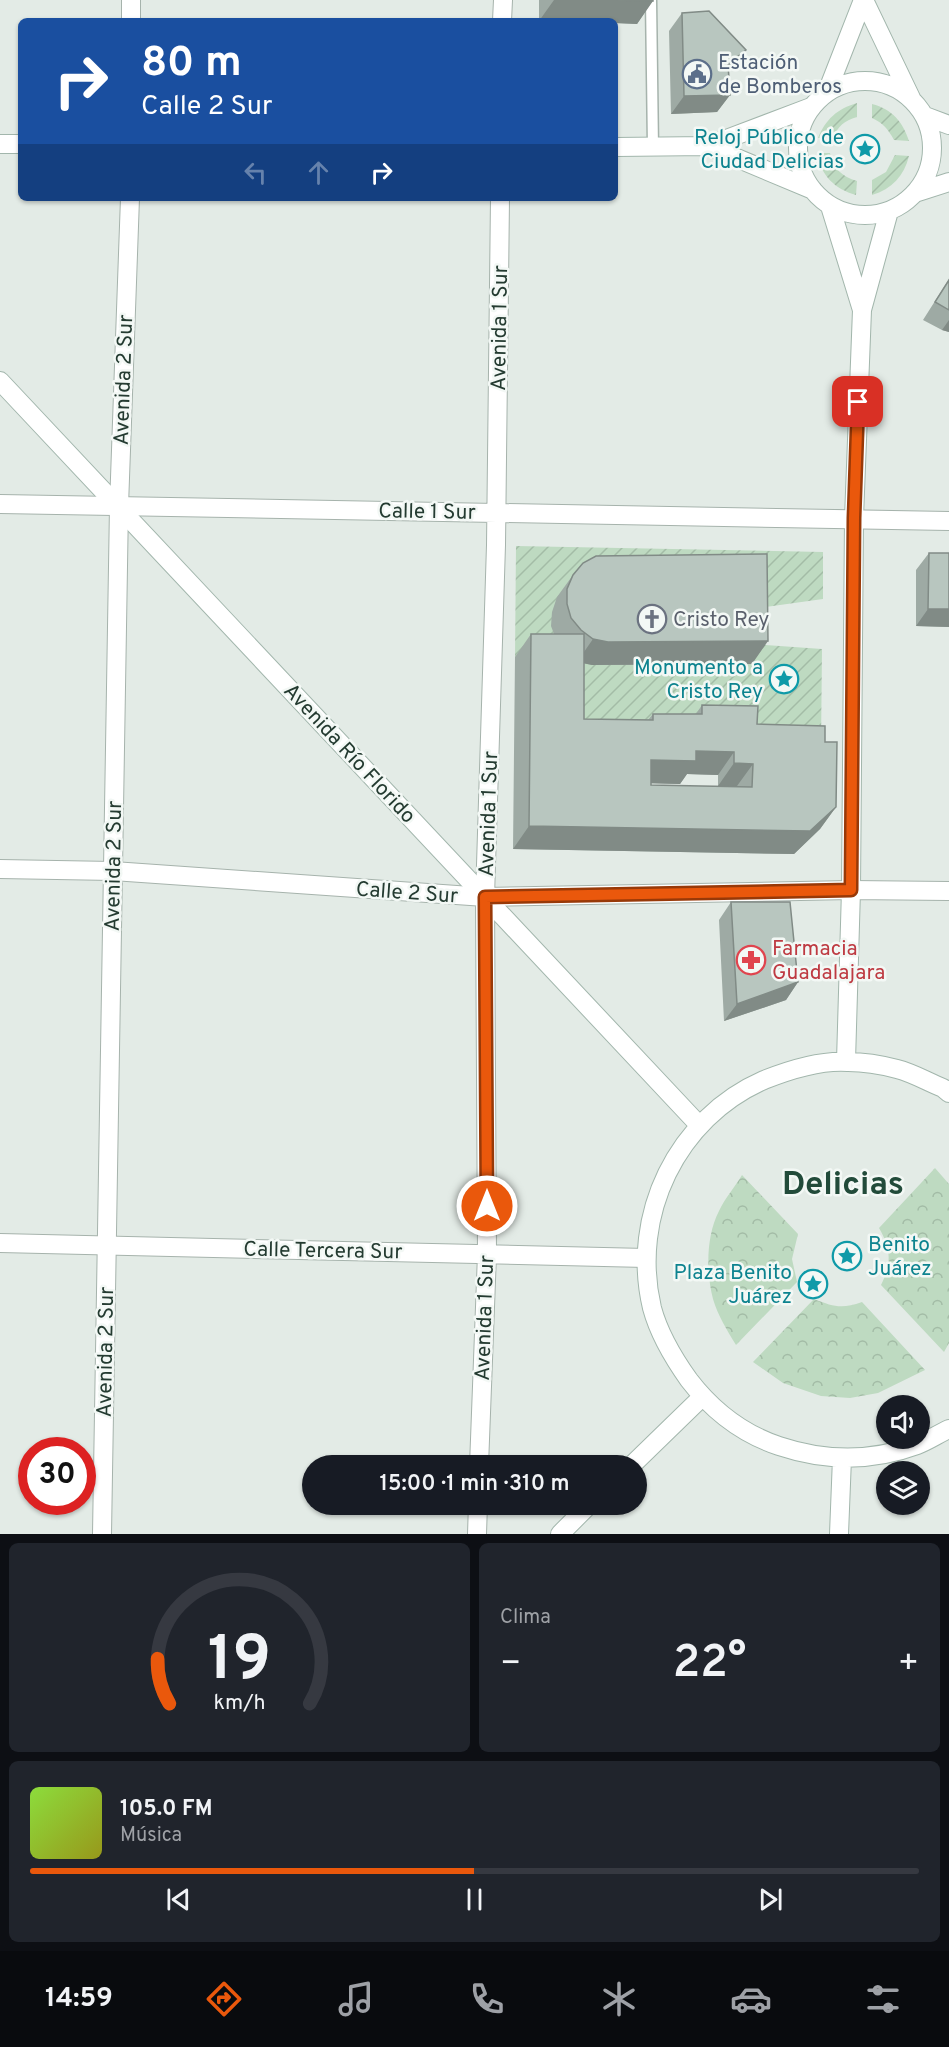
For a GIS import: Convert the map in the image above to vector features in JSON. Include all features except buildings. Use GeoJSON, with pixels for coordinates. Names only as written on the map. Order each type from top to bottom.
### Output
{"type":"FeatureCollection","features":[{"type":"Feature","properties":{"kind":"street"},"geometry":{"type":"LineString","coordinates":[[131,0],[131,18]]}},
{"type":"Feature","properties":{"kind":"street"},"geometry":{"type":"LineString","coordinates":[[502,18],[503,0]]}},
{"type":"Feature","properties":{"kind":"street"},"geometry":{"type":"LineString","coordinates":[[826,92],[864,0]]}},
{"type":"Feature","properties":{"kind":"street"},"geometry":{"type":"LineString","coordinates":[[864,0],[912,99],[924,116],[931,136],[932,156],[926,176],[915,193],[903,204],[889,211],[869,215],[849,213],[830,206],[813,190],[802,171],[797,149],[801,127],[811,107],[826,92],[843,84],[861,81],[879,82],[897,89],[912,99]]}},
{"type":"Feature","properties":{"kind":"street"},"geometry":{"type":"LineString","coordinates":[[618,147],[708,146],[811,107]]}},
{"type":"Feature","properties":{"kind":"street"},"geometry":{"type":"LineString","coordinates":[[924,116],[949,125]]}},
{"type":"Feature","properties":{"kind":"street"},"geometry":{"type":"LineString","coordinates":[[0,144],[18,144]]}},
{"type":"Feature","properties":{"kind":"street"},"geometry":{"type":"LineString","coordinates":[[708,146],[813,190]]}},
{"type":"Feature","properties":{"kind":"street"},"geometry":{"type":"LineString","coordinates":[[915,193],[949,182]]}},
{"type":"Feature","properties":{"kind":"street","name":"Avenida 2 Sur"},"geometry":{"type":"LineString","coordinates":[[102,1534],[119,506],[130,201]]}},
{"type":"Feature","properties":{"kind":"street","name":"Avenida 1 Sur"},"geometry":{"type":"LineString","coordinates":[[479,1455],[487,1254],[485,897],[496,512],[500,201]]}},
{"type":"Feature","properties":{"kind":"street"},"geometry":{"type":"LineString","coordinates":[[830,206],[862,310]]}},
{"type":"Feature","properties":{"kind":"street"},"geometry":{"type":"LineString","coordinates":[[846,1061],[851,890],[854,518],[862,310],[889,211]]}},
{"type":"Feature","properties":{"kind":"street","name":"Avenida Río Florido"},"geometry":{"type":"LineString","coordinates":[[0,381],[699,1125]]}},
{"type":"Feature","properties":{"kind":"street","name":"Calle 1 Sur"},"geometry":{"type":"LineString","coordinates":[[0,504],[949,521]]}},
{"type":"Feature","properties":{"kind":"street","name":"Calle 2 Sur"},"geometry":{"type":"LineString","coordinates":[[0,869],[113,871],[485,897],[851,890],[949,891]]}},
{"type":"Feature","properties":{"kind":"street"},"geometry":{"type":"LineString","coordinates":[[949,1093],[943,1088],[897,1069],[846,1061],[792,1068],[741,1090],[699,1125],[670,1164],[652,1209],[646,1258],[652,1309],[672,1356],[702,1397],[732,1422],[766,1442],[803,1454],[842,1458],[880,1455],[918,1445],[949,1429]]}},
{"type":"Feature","properties":{"kind":"street","name":"Calle Tercera Sur"},"geometry":{"type":"LineString","coordinates":[[0,1243],[646,1258]]}},
{"type":"Feature","properties":{"kind":"street"},"geometry":{"type":"LineString","coordinates":[[642,1455],[702,1397]]}},
{"type":"Feature","properties":{"kind":"street"},"geometry":{"type":"LineString","coordinates":[[839,1534],[842,1458]]}},
{"type":"Feature","properties":{"kind":"street"},"geometry":{"type":"LineString","coordinates":[[477,1534],[478,1515]]}},
{"type":"Feature","properties":{"kind":"street"},"geometry":{"type":"LineString","coordinates":[[560,1534],[579,1515]]}},
{"type":"Feature","properties":{"kind":"lane"},"geometry":{"type":"LineString","coordinates":[[651,0],[653,148]]}},
{"type":"Feature","properties":{"kind":"green space"},"geometry":{"type":"Polygon","coordinates":[[[857,103],[857,117],[842,124],[833,138],[818,138],[833,116],[857,103]]]}},
{"type":"Feature","properties":{"kind":"green space"},"geometry":{"type":"Polygon","coordinates":[[[872,104],[896,117],[909,141],[894,140],[885,127],[872,118],[872,104]]]}},
{"type":"Feature","properties":{"kind":"green space"},"geometry":{"type":"Polygon","coordinates":[[[817,153],[830,153],[839,171],[857,181],[856,195],[835,185],[830,180],[822,168],[817,153]]]}},
{"type":"Feature","properties":{"kind":"green space"},"geometry":{"type":"Polygon","coordinates":[[[895,155],[909,156],[904,170],[886,189],[872,195],[872,180],[886,172],[895,155]]]}},
{"type":"Feature","properties":{"kind":"green space"},"geometry":{"type":"Polygon","coordinates":[[[516,546],[823,552],[823,599],[752,609],[752,644],[822,649],[821,746],[568,742],[515,657],[516,546]]]}},
{"type":"Feature","properties":{"kind":"green space"},"geometry":{"type":"Polygon","coordinates":[[[935,1168],[949,1184],[949,1343],[944,1352],[881,1285],[889,1256],[879,1228],[935,1168]]]}},
{"type":"Feature","properties":{"kind":"green space"},"geometry":{"type":"Polygon","coordinates":[[[742,1175],[798,1234],[792,1259],[797,1282],[736,1345],[713,1299],[708,1254],[719,1211],[742,1175]]]}},
{"type":"Feature","properties":{"kind":"green space"},"geometry":{"type":"Polygon","coordinates":[[[814,1299],[838,1306],[849,1306],[862,1302],[925,1370],[878,1393],[850,1398],[821,1396],[783,1383],[753,1362],[814,1299]]]}},
{"type":"Feature","properties":{"kind":"place","name":"Estación de Bomberos"},"geometry":{"type":"Point","coordinates":[697,74]}},
{"type":"Feature","properties":{"kind":"place","name":"Reloj Público de Ciudad Delicias"},"geometry":{"type":"Point","coordinates":[865,149]}},
{"type":"Feature","properties":{"kind":"place","name":"Cristo Rey"},"geometry":{"type":"Point","coordinates":[652,619]}},
{"type":"Feature","properties":{"kind":"place","name":"Monumento a Cristo Rey"},"geometry":{"type":"Point","coordinates":[784,679]}},
{"type":"Feature","properties":{"kind":"place","name":"Farmacia Guadalajara"},"geometry":{"type":"Point","coordinates":[751,960]}},
{"type":"Feature","properties":{"kind":"place","name":"Benito Juárez"},"geometry":{"type":"Point","coordinates":[847,1256]}},
{"type":"Feature","properties":{"kind":"place","name":"Plaza Benito Juárez"},"geometry":{"type":"Point","coordinates":[813,1284]}},
{"type":"Feature","properties":{"kind":"district","name":"Delicias"},"geometry":{"type":"Point","coordinates":[843,1182]}},
{"type":"Feature","properties":{"kind":"route"},"geometry":{"type":"LineString","coordinates":[[487,1206],[485,897],[851,890],[854,518],[858,402]]}}]}
